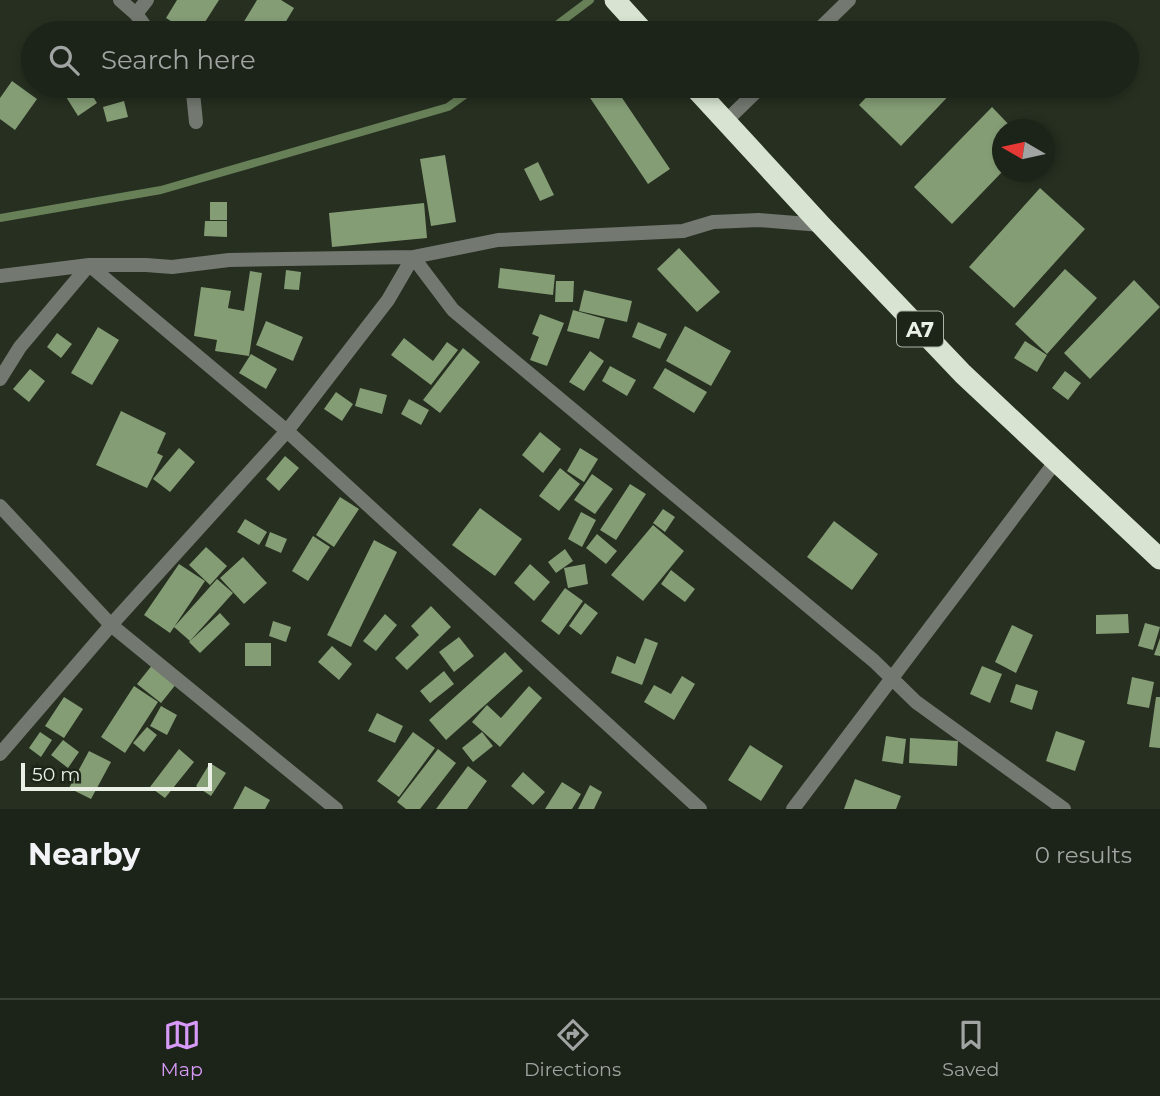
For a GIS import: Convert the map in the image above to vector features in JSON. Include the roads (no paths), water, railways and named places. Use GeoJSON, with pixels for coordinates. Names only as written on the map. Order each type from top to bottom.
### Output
{"type":"FeatureCollection","features":[{"type":"Feature","properties":{"kind":"highway"},"geometry":{"type":"LineString","coordinates":[[615,0],[634,21]]}},
{"type":"Feature","properties":{"kind":"highway","name":"A7"},"geometry":{"type":"LineString","coordinates":[[704,98],[963,374],[1160,559]]}},
{"type":"Feature","properties":{"kind":"street"},"geometry":{"type":"LineString","coordinates":[[120,0],[141,21]]}},
{"type":"Feature","properties":{"kind":"street"},"geometry":{"type":"LineString","coordinates":[[136,14],[147,0]]}},
{"type":"Feature","properties":{"kind":"street"},"geometry":{"type":"LineString","coordinates":[[827,21],[849,0]]}},
{"type":"Feature","properties":{"kind":"street"},"geometry":{"type":"LineString","coordinates":[[194,98],[196,122]]}},
{"type":"Feature","properties":{"kind":"street"},"geometry":{"type":"LineString","coordinates":[[726,121],[750,98]]}},
{"type":"Feature","properties":{"kind":"street"},"geometry":{"type":"LineString","coordinates":[[0,275],[89,265],[172,267],[229,260],[413,257],[498,240],[682,231],[713,222],[760,220],[821,225]]}},
{"type":"Feature","properties":{"kind":"street"},"geometry":{"type":"LineString","coordinates":[[0,754],[111,625],[287,431],[388,300],[413,257]]}},
{"type":"Feature","properties":{"kind":"street"},"geometry":{"type":"LineString","coordinates":[[413,257],[453,310],[874,661],[916,702],[1064,809]]}},
{"type":"Feature","properties":{"kind":"street"},"geometry":{"type":"LineString","coordinates":[[0,379],[20,347],[89,265]]}},
{"type":"Feature","properties":{"kind":"street"},"geometry":{"type":"LineString","coordinates":[[89,265],[287,431],[700,809]]}},
{"type":"Feature","properties":{"kind":"street"},"geometry":{"type":"LineString","coordinates":[[793,809],[1056,461]]}},
{"type":"Feature","properties":{"kind":"street"},"geometry":{"type":"LineString","coordinates":[[0,506],[111,625],[336,809]]}},
{"type":"Feature","properties":{"kind":"waterway"},"geometry":{"type":"LineString","coordinates":[[562,21],[590,0]]}},
{"type":"Feature","properties":{"kind":"waterway"},"geometry":{"type":"LineString","coordinates":[[0,218],[161,190],[448,107],[460,98]]}}]}
